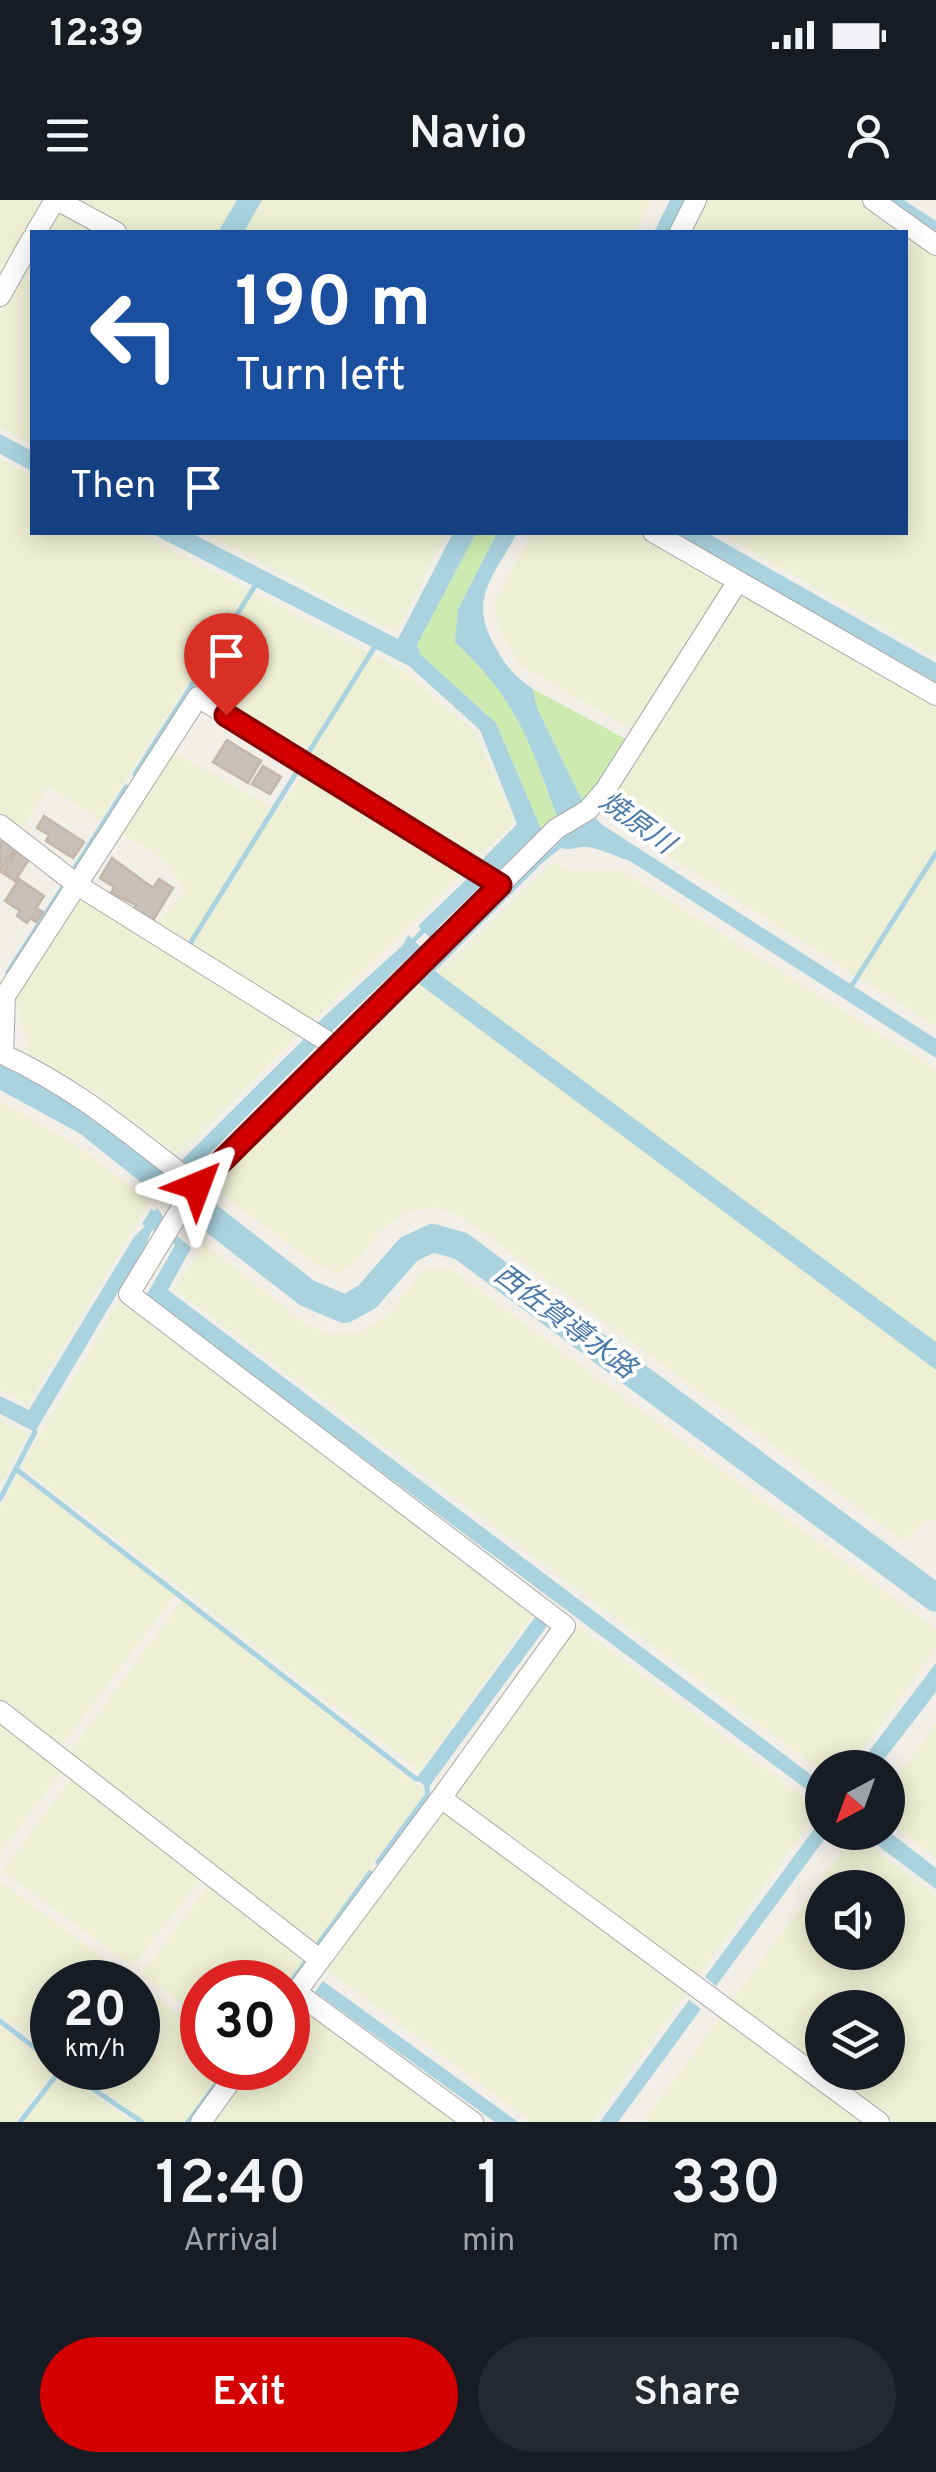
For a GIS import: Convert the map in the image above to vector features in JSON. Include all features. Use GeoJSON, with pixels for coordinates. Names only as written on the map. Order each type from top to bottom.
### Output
{"type":"FeatureCollection","features":[{"type":"Feature","properties":{"kind":"street"},"geometry":{"type":"LineString","coordinates":[[37,230],[56,200],[112,230]]}},
{"type":"Feature","properties":{"kind":"street"},"geometry":{"type":"LineString","coordinates":[[681,230],[696,200]]}},
{"type":"Feature","properties":{"kind":"street"},"geometry":{"type":"LineString","coordinates":[[873,200],[936,245]]}},
{"type":"Feature","properties":{"kind":"street"},"geometry":{"type":"LineString","coordinates":[[0,296],[30,243]]}},
{"type":"Feature","properties":{"kind":"street"},"geometry":{"type":"LineString","coordinates":[[658,535],[936,695]]}},
{"type":"Feature","properties":{"kind":"street"},"geometry":{"type":"LineString","coordinates":[[488,878],[198,697],[5,996],[1,1054],[74,1092],[110,1116],[197,1186],[324,1039],[488,878],[583,814],[639,740],[738,582]]}},
{"type":"Feature","properties":{"kind":"street"},"geometry":{"type":"LineString","coordinates":[[0,825],[79,886],[324,1039]]}},
{"type":"Feature","properties":{"kind":"street"},"geometry":{"type":"LineString","coordinates":[[179,1212],[130,1294],[565,1626],[310,1972]]}},
{"type":"Feature","properties":{"kind":"street"},"geometry":{"type":"LineString","coordinates":[[0,1711],[319,1959]]}},
{"type":"Feature","properties":{"kind":"street"},"geometry":{"type":"LineString","coordinates":[[441,1798],[879,2122]]}},
{"type":"Feature","properties":{"kind":"street"},"geometry":{"type":"LineString","coordinates":[[310,2010],[473,2122]]}},
{"type":"Feature","properties":{"kind":"street"},"geometry":{"type":"LineString","coordinates":[[201,2122],[224,2090]]}},
{"type":"Feature","properties":{"kind":"green space"},"geometry":{"type":"Polygon","coordinates":[[[0,200],[41,200],[0,276],[0,200]]]}},
{"type":"Feature","properties":{"kind":"green space"},"geometry":{"type":"Polygon","coordinates":[[[71,200],[652,200],[637,230],[129,230],[71,200]]]}},
{"type":"Feature","properties":{"kind":"green space"},"geometry":{"type":"Polygon","coordinates":[[[707,200],[863,200],[905,230],[691,230],[707,200]]]}},
{"type":"Feature","properties":{"kind":"green space"},"geometry":{"type":"Polygon","coordinates":[[[58,210],[94,230],[46,230],[58,210]]]}},
{"type":"Feature","properties":{"kind":"green space"},"geometry":{"type":"Polygon","coordinates":[[[908,232],[936,252],[936,658],[723,535],[908,535],[908,232]]]}},
{"type":"Feature","properties":{"kind":"green space"},"geometry":{"type":"Polygon","coordinates":[[[30,260],[30,443],[0,427],[0,314],[30,260]]]}},
{"type":"Feature","properties":{"kind":"green space"},"geometry":{"type":"Polygon","coordinates":[[[0,459],[30,475],[30,535],[144,535],[404,671],[475,732],[515,822],[473,861],[312,764],[188,683],[100,820],[48,787],[22,830],[0,817],[0,459]]]}},
{"type":"Feature","properties":{"kind":"green space"},"geometry":{"type":"Polygon","coordinates":[[[207,535],[446,535],[396,632],[207,535]]]}},
{"type":"Feature","properties":{"kind":"green space"},"geometry":{"type":"Polygon","coordinates":[[[475,535],[496,535],[458,609],[483,668],[522,723],[558,819],[542,831],[496,723],[420,654],[417,645],[475,535]]]}},
{"type":"Feature","properties":{"kind":"green space"},"geometry":{"type":"Polygon","coordinates":[[[531,535],[637,535],[728,587],[636,732],[520,665],[499,630],[494,602],[531,535]]]}},
{"type":"Feature","properties":{"kind":"green space"},"geometry":{"type":"Polygon","coordinates":[[[740,592],[936,706],[936,1027],[609,819],[606,803],[740,592]]]}},
{"type":"Feature","properties":{"kind":"green space"},"geometry":{"type":"Polygon","coordinates":[[[533,689],[628,740],[600,786],[583,802],[537,708],[533,689]]]}},
{"type":"Feature","properties":{"kind":"green space"},"geometry":{"type":"Polygon","coordinates":[[[171,750],[277,810],[304,773],[464,872],[177,1155],[94,1091],[29,1054],[14,993],[79,895],[146,937],[185,890],[164,860],[118,832],[171,750]]]}},
{"type":"Feature","properties":{"kind":"green space"},"geometry":{"type":"Polygon","coordinates":[[[551,863],[575,871],[623,871],[936,1069],[936,1522],[929,1518],[904,1542],[460,1216],[433,1207],[403,1214],[381,1231],[355,1263],[337,1274],[313,1262],[210,1186],[408,986],[440,971],[551,863]]]}},
{"type":"Feature","properties":{"kind":"green space"},"geometry":{"type":"Polygon","coordinates":[[[0,1103],[86,1152],[150,1202],[28,1404],[0,1390],[0,1103]]]}},
{"type":"Feature","properties":{"kind":"green space"},"geometry":{"type":"Polygon","coordinates":[[[205,1244],[307,1324],[331,1334],[359,1333],[387,1316],[422,1271],[450,1268],[936,1629],[936,1649],[862,1750],[805,1750],[805,1759],[174,1289],[205,1244]]]}},
{"type":"Feature","properties":{"kind":"green space"},"geometry":{"type":"Polygon","coordinates":[[[120,1300],[535,1611],[420,1771],[21,1466],[120,1300]]]}},
{"type":"Feature","properties":{"kind":"green space"},"geometry":{"type":"Polygon","coordinates":[[[0,1420],[28,1434],[0,1485],[0,1420]]]}},
{"type":"Feature","properties":{"kind":"green space"},"geometry":{"type":"Polygon","coordinates":[[[18,1475],[175,1595],[60,1748],[0,1701],[0,1507],[18,1475]]]}},
{"type":"Feature","properties":{"kind":"green space"},"geometry":{"type":"Polygon","coordinates":[[[182,1600],[426,1792],[315,1944],[68,1754],[182,1600]]]}},
{"type":"Feature","properties":{"kind":"green space"},"geometry":{"type":"Polygon","coordinates":[[[576,1624],[805,1798],[805,1830],[698,1977],[452,1794],[576,1624]]]}},
{"type":"Feature","properties":{"kind":"green space"},"geometry":{"type":"Polygon","coordinates":[[[0,1721],[63,1770],[0,1854],[0,1721]]]}},
{"type":"Feature","properties":{"kind":"green space"},"geometry":{"type":"Polygon","coordinates":[[[936,1723],[936,1858],[905,1835],[905,1766],[936,1723]]]}},
{"type":"Feature","properties":{"kind":"green space"},"geometry":{"type":"Polygon","coordinates":[[[73,1776],[202,1877],[138,1960],[123,1960],[2,1871],[73,1776]]]}},
{"type":"Feature","properties":{"kind":"green space"},"geometry":{"type":"Polygon","coordinates":[[[441,1809],[687,1992],[593,2122],[531,2122],[324,1968],[441,1809]]]}},
{"type":"Feature","properties":{"kind":"green space"},"geometry":{"type":"Polygon","coordinates":[[[842,1850],[875,1850],[902,1870],[828,1870],[842,1850]]]}},
{"type":"Feature","properties":{"kind":"green space"},"geometry":{"type":"Polygon","coordinates":[[[905,1873],[936,1896],[936,2122],[893,2122],[849,2090],[905,2090],[905,1990],[805,1990],[805,2058],[730,2003],[805,1901],[805,1970],[905,1970],[905,1873]]]}},
{"type":"Feature","properties":{"kind":"green space"},"geometry":{"type":"Polygon","coordinates":[[[0,1881],[106,1960],[30,1960],[30,2038],[0,2015],[0,1881]]]}},
{"type":"Feature","properties":{"kind":"green space"},"geometry":{"type":"Polygon","coordinates":[[[210,1883],[306,1957],[180,1960],[180,2002],[160,1988],[160,1960],[152,1960],[210,1883]]]}},
{"type":"Feature","properties":{"kind":"green space"},"geometry":{"type":"Polygon","coordinates":[[[160,2000],[180,2015],[180,2090],[210,2090],[186,2122],[146,2122],[102,2090],[160,2090],[160,2000]]]}},
{"type":"Feature","properties":{"kind":"green space"},"geometry":{"type":"Polygon","coordinates":[[[310,2011],[460,2122],[209,2122],[233,2090],[310,2090],[310,2011]]]}},
{"type":"Feature","properties":{"kind":"green space"},"geometry":{"type":"Polygon","coordinates":[[[720,2017],[805,2079],[805,2090],[819,2090],[863,2122],[643,2122],[720,2017]]]}},
{"type":"Feature","properties":{"kind":"green space"},"geometry":{"type":"Polygon","coordinates":[[[0,2025],[30,2048],[30,2090],[39,2090],[14,2122],[0,2122],[0,2025]]]}},
{"type":"Feature","properties":{"kind":"green space"},"geometry":{"type":"Polygon","coordinates":[[[48,2090],[89,2090],[132,2122],[24,2122],[48,2090]]]}},
{"type":"Feature","properties":{"kind":"water"},"geometry":{"type":"Polygon","coordinates":[[[237,200],[262,200],[245,230],[219,230],[237,200]]]}},
{"type":"Feature","properties":{"kind":"water"},"geometry":{"type":"Polygon","coordinates":[[[670,200],[691,200],[675,230],[655,230],[670,200]]]}},
{"type":"Feature","properties":{"kind":"water"},"geometry":{"type":"Polygon","coordinates":[[[886,200],[904,200],[936,221],[936,231],[886,200]]]}},
{"type":"Feature","properties":{"kind":"water"},"geometry":{"type":"Polygon","coordinates":[[[0,434],[30,450],[30,470],[0,454],[0,434]]]}},
{"type":"Feature","properties":{"kind":"water"},"geometry":{"type":"Polygon","coordinates":[[[155,535],[195,535],[398,639],[452,535],[475,535],[417,645],[420,654],[496,723],[542,831],[497,873],[480,862],[517,824],[480,730],[409,666],[155,535]]]}},
{"type":"Feature","properties":{"kind":"water"},"geometry":{"type":"Polygon","coordinates":[[[496,535],[516,535],[492,576],[484,616],[503,661],[533,689],[537,708],[583,802],[558,819],[529,744],[508,703],[455,642],[458,609],[496,535]]]}},
{"type":"Feature","properties":{"kind":"water"},"geometry":{"type":"Polygon","coordinates":[[[677,535],[711,535],[936,663],[936,682],[677,535]]]}},
{"type":"Feature","properties":{"kind":"water"},"geometry":{"type":"Polygon","coordinates":[[[591,814],[936,1039],[936,1058],[630,861],[593,848],[567,849],[555,845],[591,814]]]}},
{"type":"Feature","properties":{"kind":"water"},"geometry":{"type":"Polygon","coordinates":[[[537,861],[540,865],[435,971],[936,1342],[936,1370],[415,981],[537,861]]]}},
{"type":"Feature","properties":{"kind":"water"},"geometry":{"type":"Polygon","coordinates":[[[471,875],[484,883],[439,926],[431,939],[418,926],[471,875]]]}},
{"type":"Feature","properties":{"kind":"water"},"geometry":{"type":"Polygon","coordinates":[[[408,935],[422,948],[330,1033],[316,1024],[403,945],[408,935]]]}},
{"type":"Feature","properties":{"kind":"water"},"geometry":{"type":"Polygon","coordinates":[[[307,1036],[319,1044],[194,1169],[182,1160],[307,1036]]]}},
{"type":"Feature","properties":{"kind":"water"},"geometry":{"type":"Polygon","coordinates":[[[157,1208],[164,1218],[155,1232],[152,1230],[35,1432],[0,1414],[0,1396],[29,1410],[134,1237],[145,1226],[142,1224],[151,1209],[157,1208]]]}},
{"type":"Feature","properties":{"kind":"water"},"geometry":{"type":"Polygon","coordinates":[[[176,1235],[191,1248],[168,1290],[805,1770],[805,1788],[146,1296],[175,1245],[172,1241],[176,1235]]]}},
{"type":"Feature","properties":{"kind":"water"},"geometry":{"type":"Polygon","coordinates":[[[536,1616],[547,1626],[428,1788],[416,1779],[536,1616]]]}},
{"type":"Feature","properties":{"kind":"water"},"geometry":{"type":"Polygon","coordinates":[[[936,1663],[936,1692],[891,1750],[870,1750],[936,1663]]]}},
{"type":"Feature","properties":{"kind":"water"},"geometry":{"type":"Polygon","coordinates":[[[805,1841],[805,1850],[816,1850],[716,1986],[705,1977],[805,1841]]]}},
{"type":"Feature","properties":{"kind":"water"},"geometry":{"type":"Polygon","coordinates":[[[905,1844],[936,1868],[936,1889],[884,1850],[905,1850],[905,1844]]]}},
{"type":"Feature","properties":{"kind":"water"},"geometry":{"type":"Polygon","coordinates":[[[323,1981],[518,2122],[495,2122],[315,1992],[323,1981]]]}},
{"type":"Feature","properties":{"kind":"water"},"geometry":{"type":"Polygon","coordinates":[[[689,2000],[701,2009],[618,2122],[600,2122],[689,2000]]]}},
{"type":"Feature","properties":{"kind":"building"},"geometry":{"type":"Polygon","coordinates":[[[227,740],[261,761],[248,783],[213,762],[227,740]]]}},
{"type":"Feature","properties":{"kind":"building"},"geometry":{"type":"Polygon","coordinates":[[[263,766],[281,777],[270,794],[252,784],[263,766]]]}},
{"type":"Feature","properties":{"kind":"building"},"geometry":{"type":"Polygon","coordinates":[[[44,816],[84,842],[73,858],[46,841],[49,835],[37,828],[44,816]]]}},
{"type":"Feature","properties":{"kind":"building"},"geometry":{"type":"Polygon","coordinates":[[[4,836],[18,845],[0,872],[0,843],[4,836]]]}},
{"type":"Feature","properties":{"kind":"building"},"geometry":{"type":"Polygon","coordinates":[[[19,848],[31,856],[15,881],[3,873],[19,848]]]}},
{"type":"Feature","properties":{"kind":"building"},"geometry":{"type":"Polygon","coordinates":[[[112,858],[153,888],[159,879],[173,888],[152,922],[133,910],[136,905],[111,893],[114,887],[100,878],[112,858]]]}},
{"type":"Feature","properties":{"kind":"building"},"geometry":{"type":"Polygon","coordinates":[[[19,879],[44,896],[36,908],[43,912],[36,922],[30,918],[27,923],[17,916],[20,911],[5,901],[19,879]]]}},
{"type":"Feature","properties":{"kind":"waterway"},"geometry":{"type":"LineString","coordinates":[[135,774],[255,586]]}},
{"type":"Feature","properties":{"kind":"waterway"},"geometry":{"type":"LineString","coordinates":[[307,755],[374,648]]}},
{"type":"Feature","properties":{"kind":"waterway"},"geometry":{"type":"LineString","coordinates":[[191,942],[298,770]]}},
{"type":"Feature","properties":{"kind":"waterway"},"geometry":{"type":"LineString","coordinates":[[74,869],[126,787]]}},
{"type":"Feature","properties":{"kind":"waterway"},"geometry":{"type":"LineString","coordinates":[[538,863],[558,847]]}},
{"type":"Feature","properties":{"kind":"waterway"},"geometry":{"type":"LineString","coordinates":[[849,990],[936,853]]}},
{"type":"Feature","properties":{"kind":"waterway"},"geometry":{"type":"LineString","coordinates":[[8,972],[66,882]]}},
{"type":"Feature","properties":{"kind":"waterway"},"geometry":{"type":"LineString","coordinates":[[410,944],[427,927]]}},
{"type":"Feature","properties":{"kind":"waterway","name":"西佐賀導水路"},"geometry":{"type":"LineString","coordinates":[[0,1074],[88,1122],[153,1174]]}},
{"type":"Feature","properties":{"kind":"waterway","name":"西佐賀導水路"},"geometry":{"type":"LineString","coordinates":[[190,1202],[307,1293],[345,1309],[367,1297],[409,1249],[433,1238],[461,1246],[936,1598]]}},
{"type":"Feature","properties":{"kind":"waterway"},"geometry":{"type":"LineString","coordinates":[[0,1499],[35,1432]]}},
{"type":"Feature","properties":{"kind":"waterway"},"geometry":{"type":"LineString","coordinates":[[16,1469],[416,1779],[425,1778],[428,1794],[378,1862]]}},
{"type":"Feature","properties":{"kind":"waterway"},"geometry":{"type":"LineString","coordinates":[[319,1943],[370,1873]]}},
{"type":"Feature","properties":{"kind":"waterway"},"geometry":{"type":"LineString","coordinates":[[0,2021],[30,2044]]}},
{"type":"Feature","properties":{"kind":"waterway"},"geometry":{"type":"LineString","coordinates":[[20,2122],[62,2068],[142,2122]]}},
{"type":"Feature","properties":{"kind":"waterway"},"geometry":{"type":"LineString","coordinates":[[188,2122],[212,2090]]}},
{"type":"Feature","properties":{"kind":"route"},"geometry":{"type":"LineString","coordinates":[[197,1186],[500,885],[226,715]]}},
{"type":"Feature","properties":{"kind":"water label","name":"焼原川"},"geometry":{"type":"Point","coordinates":[636,824]}}]}
